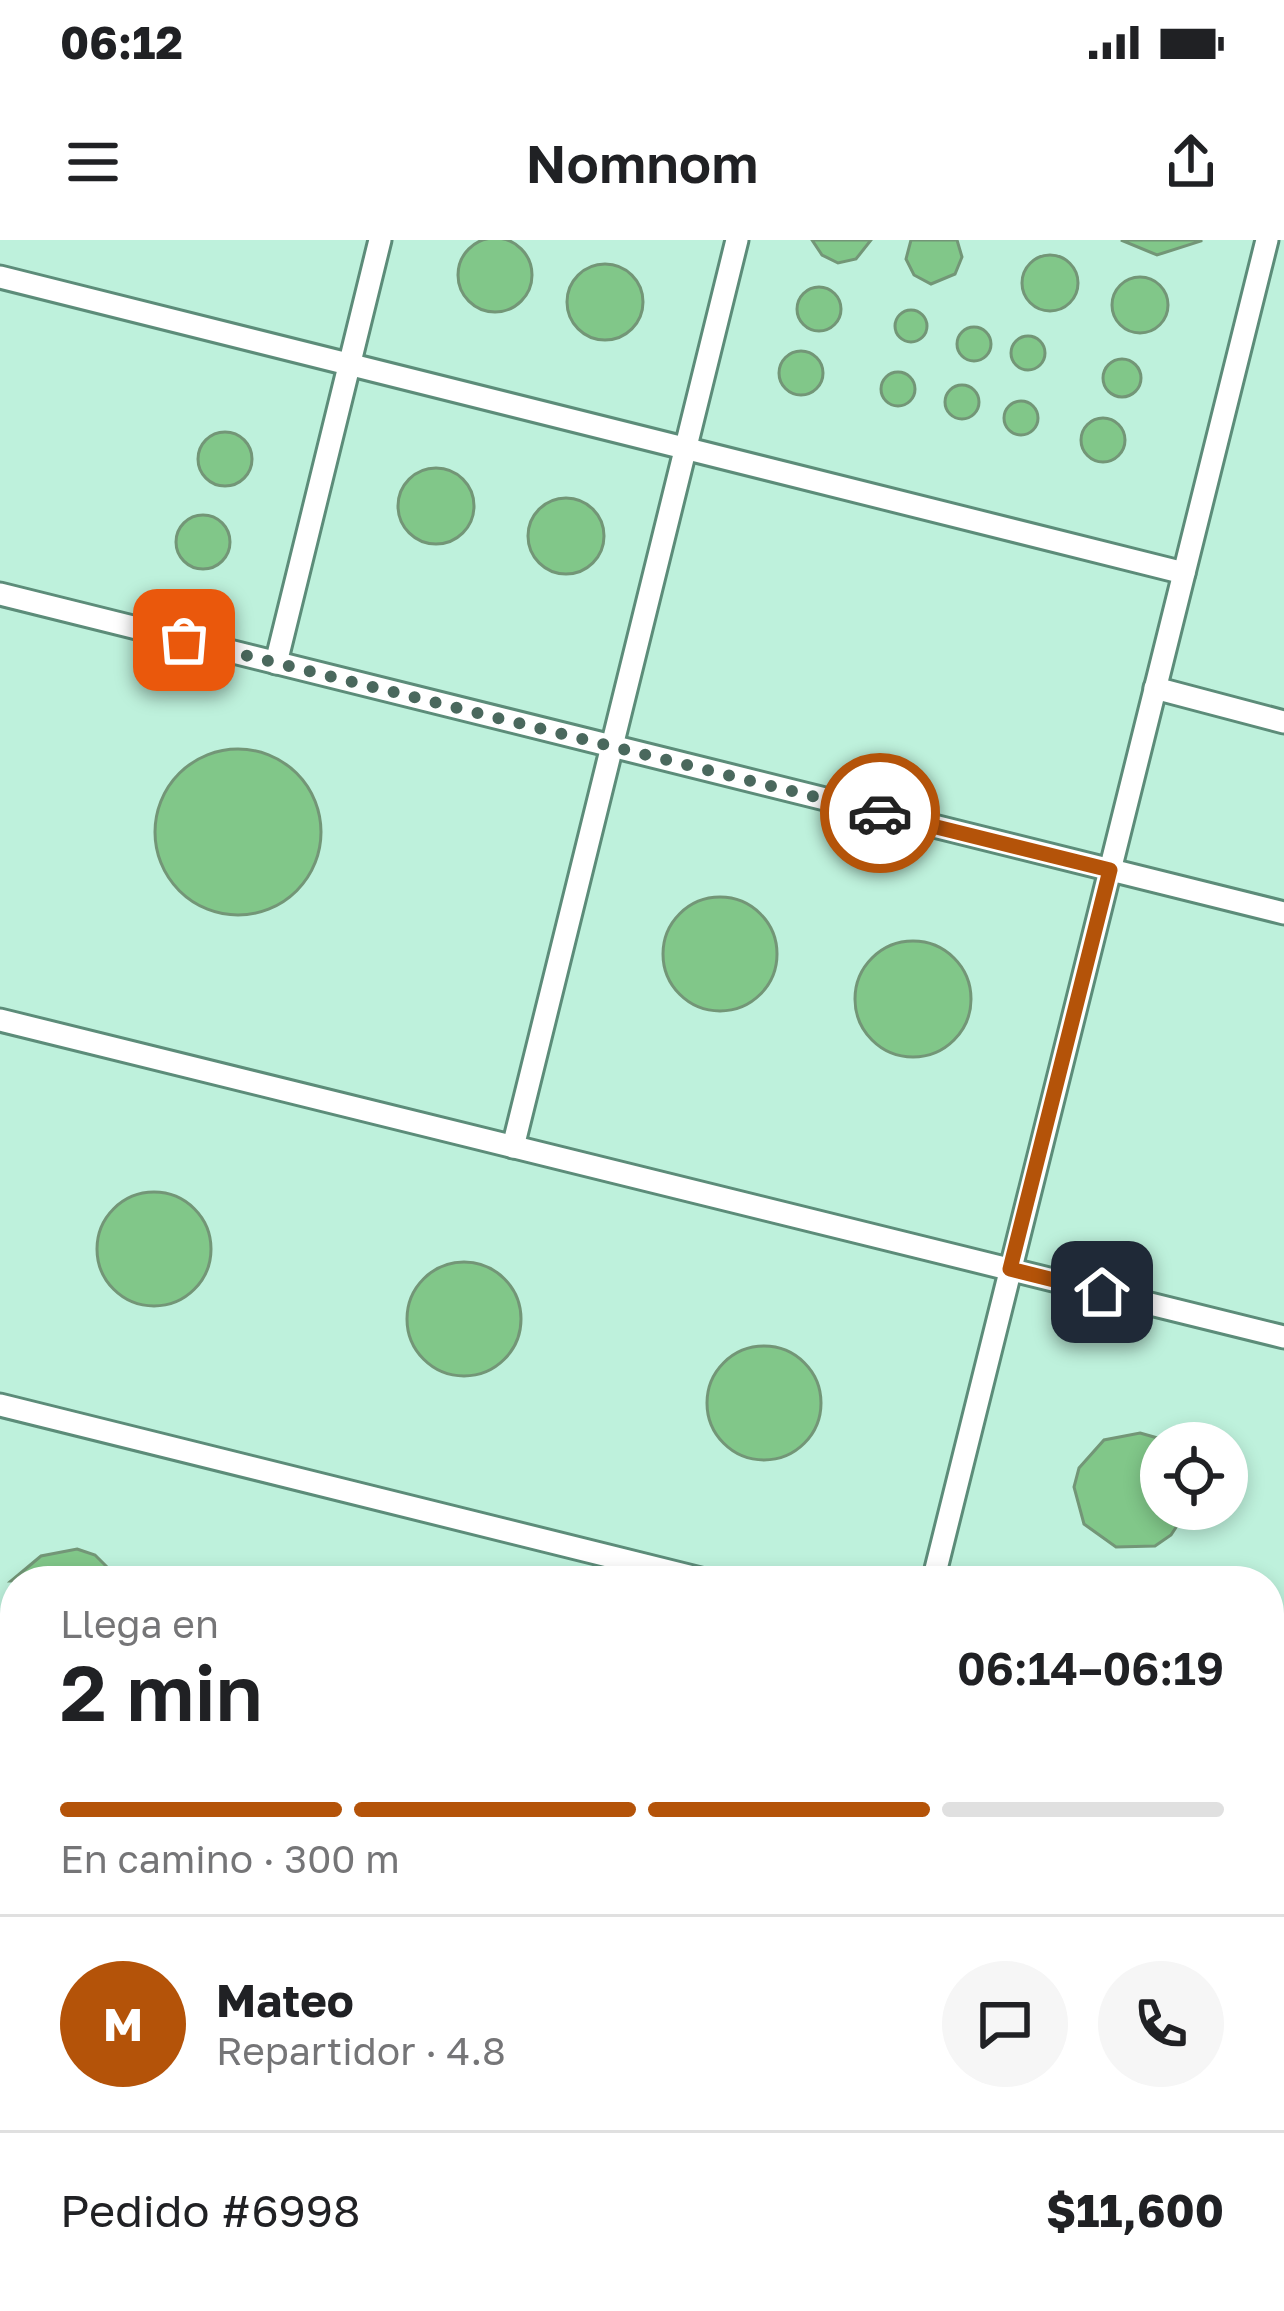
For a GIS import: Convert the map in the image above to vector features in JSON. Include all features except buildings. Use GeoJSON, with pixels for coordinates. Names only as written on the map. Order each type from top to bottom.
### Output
{"type":"FeatureCollection","features":[{"type":"Feature","properties":{"kind":"lane"},"geometry":{"type":"LineString","coordinates":[[276,663],[380,240]]}},
{"type":"Feature","properties":{"kind":"lane"},"geometry":{"type":"LineString","coordinates":[[513,1147],[736,240]]}},
{"type":"Feature","properties":{"kind":"lane"},"geometry":{"type":"LineString","coordinates":[[937,1566],[1267,240]]}},
{"type":"Feature","properties":{"kind":"lane"},"geometry":{"type":"LineString","coordinates":[[0,277],[1184,573]]}},
{"type":"Feature","properties":{"kind":"lane"},"geometry":{"type":"LineString","coordinates":[[0,594],[1284,913]]}},
{"type":"Feature","properties":{"kind":"lane"},"geometry":{"type":"LineString","coordinates":[[1155,688],[1284,722]]}},
{"type":"Feature","properties":{"kind":"lane"},"geometry":{"type":"LineString","coordinates":[[0,1020],[1284,1337]]}},
{"type":"Feature","properties":{"kind":"lane"},"geometry":{"type":"LineString","coordinates":[[0,1405],[649,1566]]}},
{"type":"Feature","properties":{"kind":"way so far"},"geometry":{"type":"LineString","coordinates":[[184,640],[880,813]]}},
{"type":"Feature","properties":{"kind":"route"},"geometry":{"type":"LineString","coordinates":[[880,813],[1110,870],[1010,1269],[1102,1292]]}}]}
